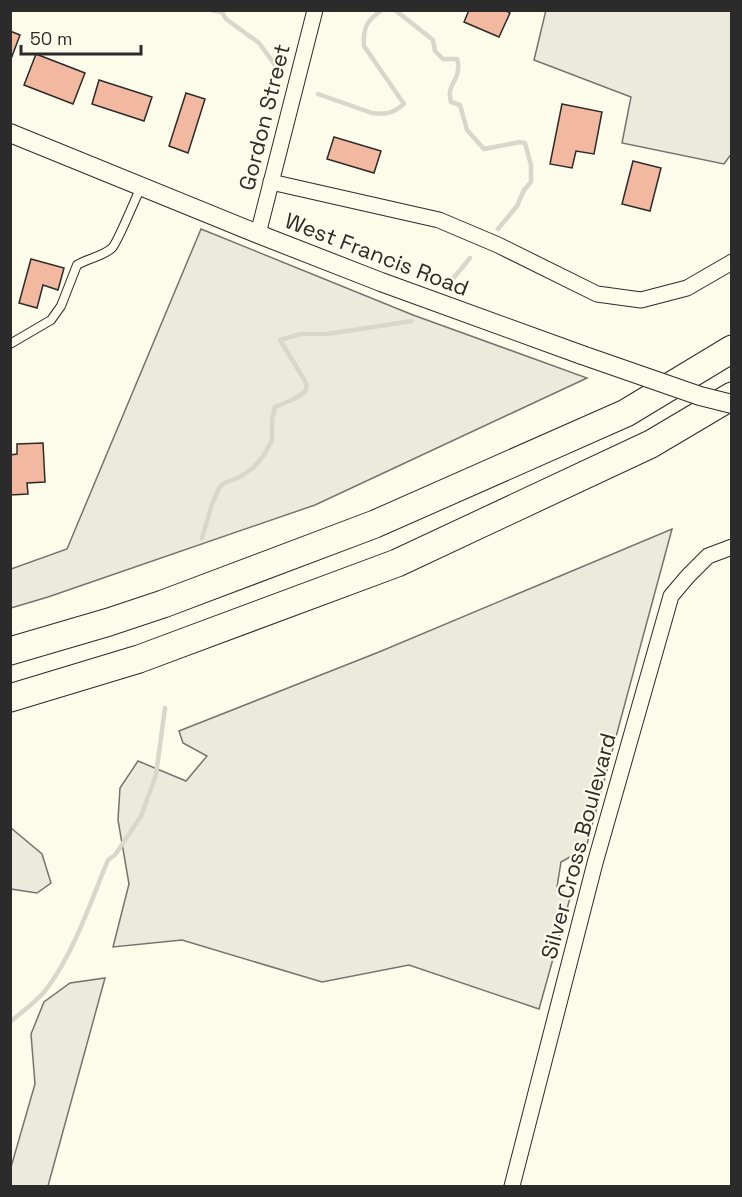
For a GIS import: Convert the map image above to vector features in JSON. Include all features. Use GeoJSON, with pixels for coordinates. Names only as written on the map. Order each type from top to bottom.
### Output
{"type":"FeatureCollection","features":[{"type":"Feature","properties":{"kind":"highway"},"geometry":{"type":"LineString","coordinates":[[10,651],[163,604],[375,524],[626,413],[732,349]]}},
{"type":"Feature","properties":{"kind":"highway"},"geometry":{"type":"LineString","coordinates":[[10,698],[138,660],[397,563],[651,444],[732,396]]}},
{"type":"Feature","properties":{"kind":"street","name":"Gordon Street"},"geometry":{"type":"LineString","coordinates":[[258,234],[315,10]]}},
{"type":"Feature","properties":{"kind":"street","name":"West Francis Road"},"geometry":{"type":"LineString","coordinates":[[10,133],[381,282],[582,355],[700,396],[732,404]]}},
{"type":"Feature","properties":{"kind":"street","name":"West Francis Road"},"geometry":{"type":"LineString","coordinates":[[271,182],[439,220],[498,245],[597,294],[641,300],[687,288],[732,262]]}},
{"type":"Feature","properties":{"kind":"street","name":"Silver Cross Boulevard"},"geometry":{"type":"LineString","coordinates":[[512,1186],[595,863],[671,596],[708,556],[732,547]]}},
{"type":"Feature","properties":{"kind":"lane"},"geometry":{"type":"LineString","coordinates":[[10,344],[51,320],[61,306],[78,265],[113,247],[141,187]]}},
{"type":"Feature","properties":{"kind":"shaded area"},"geometry":{"type":"Polygon","coordinates":[[[546,10],[731,11],[732,153],[724,164],[622,143],[631,97],[534,60],[546,10]]]}},
{"type":"Feature","properties":{"kind":"shaded area"},"geometry":{"type":"Polygon","coordinates":[[[201,229],[413,315],[587,378],[315,505],[11,608],[11,569],[67,549],[201,229]]]}},
{"type":"Feature","properties":{"kind":"shaded area"},"geometry":{"type":"Polygon","coordinates":[[[672,529],[586,848],[561,862],[557,887],[570,898],[539,1009],[409,965],[322,982],[182,940],[113,947],[129,884],[118,820],[120,788],[138,761],[186,781],[207,756],[183,743],[179,731],[379,652],[672,529]]]}},
{"type":"Feature","properties":{"kind":"shaded area"},"geometry":{"type":"Polygon","coordinates":[[[11,828],[42,854],[51,883],[37,893],[11,889],[11,828]]]}},
{"type":"Feature","properties":{"kind":"shaded area"},"geometry":{"type":"Polygon","coordinates":[[[105,978],[48,1186],[11,1186],[11,1167],[35,1084],[31,1034],[44,1002],[70,983],[105,978]]]}},
{"type":"Feature","properties":{"kind":"building"},"geometry":{"type":"Polygon","coordinates":[[[469,10],[505,10],[510,13],[499,37],[464,22],[469,10]]]}},
{"type":"Feature","properties":{"kind":"building"},"geometry":{"type":"Polygon","coordinates":[[[10,31],[20,35],[11,59],[10,59],[10,31]]]}},
{"type":"Feature","properties":{"kind":"building"},"geometry":{"type":"Polygon","coordinates":[[[36,54],[85,73],[73,104],[24,85],[36,54]]]}},
{"type":"Feature","properties":{"kind":"building"},"geometry":{"type":"Polygon","coordinates":[[[99,80],[152,97],[144,121],[92,104],[99,80]]]}},
{"type":"Feature","properties":{"kind":"building"},"geometry":{"type":"Polygon","coordinates":[[[186,93],[205,99],[188,153],[169,146],[186,93]]]}},
{"type":"Feature","properties":{"kind":"building"},"geometry":{"type":"Polygon","coordinates":[[[562,104],[602,112],[594,154],[576,151],[572,168],[550,164],[562,104]]]}},
{"type":"Feature","properties":{"kind":"building"},"geometry":{"type":"Polygon","coordinates":[[[334,137],[381,151],[374,173],[327,159],[334,137]]]}},
{"type":"Feature","properties":{"kind":"building"},"geometry":{"type":"Polygon","coordinates":[[[633,161],[661,168],[650,211],[622,204],[633,161]]]}},
{"type":"Feature","properties":{"kind":"building"},"geometry":{"type":"Polygon","coordinates":[[[31,259],[64,268],[58,290],[43,285],[37,308],[19,303],[31,259]]]}},
{"type":"Feature","properties":{"kind":"building"},"geometry":{"type":"Polygon","coordinates":[[[43,443],[45,482],[27,483],[28,494],[10,495],[10,455],[17,454],[17,444],[43,443]]]}},
{"type":"Feature","properties":{"kind":"waterway"},"geometry":{"type":"LineString","coordinates":[[211,10],[222,12],[226,19],[259,43],[281,73]]}},
{"type":"Feature","properties":{"kind":"waterway"},"geometry":{"type":"LineString","coordinates":[[318,94],[372,113],[390,113],[404,104],[364,46],[367,25],[382,10]]}},
{"type":"Feature","properties":{"kind":"waterway"},"geometry":{"type":"LineString","coordinates":[[395,10],[433,40],[435,51],[443,59],[457,59],[458,68],[450,92],[451,102],[460,105],[467,130],[484,149],[525,143],[531,165],[531,182],[524,190],[517,206],[498,229]]}},
{"type":"Feature","properties":{"kind":"waterway"},"geometry":{"type":"LineString","coordinates":[[451,281],[470,258]]}},
{"type":"Feature","properties":{"kind":"waterway"},"geometry":{"type":"LineString","coordinates":[[202,538],[219,488],[253,468],[264,455],[272,440],[272,420],[275,407],[305,392],[307,385],[280,340],[301,334],[327,334],[412,321]]}},
{"type":"Feature","properties":{"kind":"waterway"},"geometry":{"type":"LineString","coordinates":[[10,1022],[40,996],[57,973],[81,926],[108,860],[115,855],[141,816],[156,775],[165,708]]}}]}
